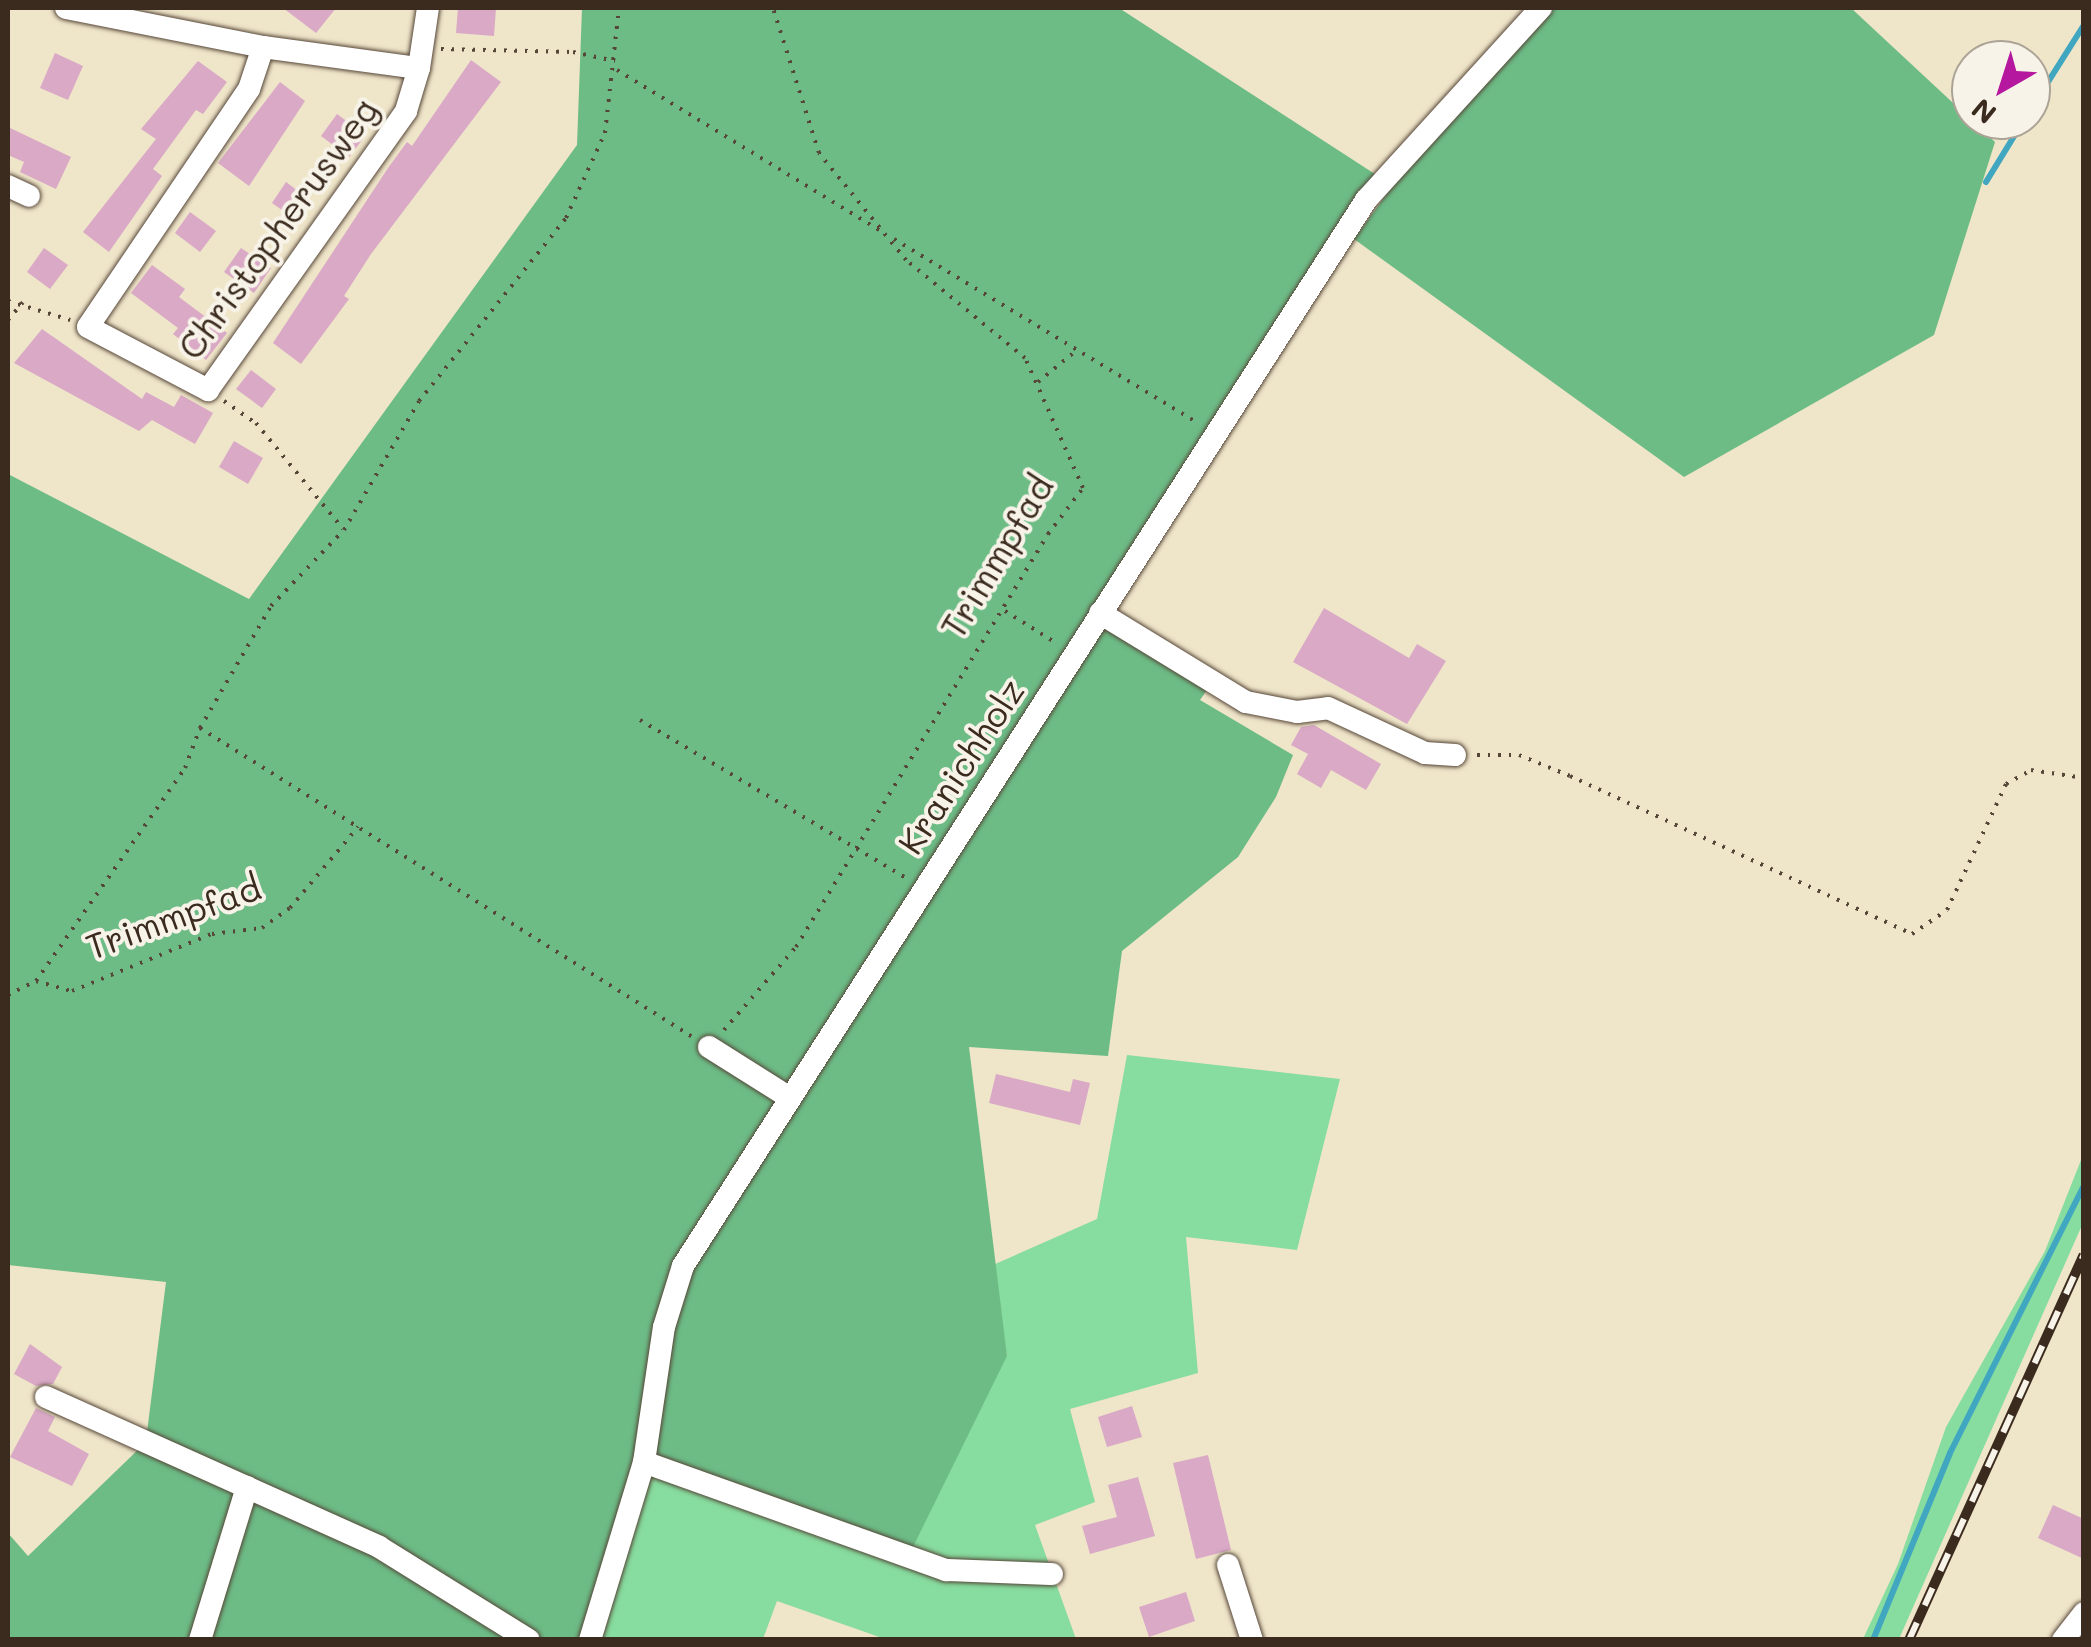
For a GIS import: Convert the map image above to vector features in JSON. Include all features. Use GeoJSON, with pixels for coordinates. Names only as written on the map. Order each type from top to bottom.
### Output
{"type":"FeatureCollection","features":[{"type":"Feature","properties":{"kind":"street"},"geometry":{"type":"LineString","coordinates":[[66,8],[128,15],[263,47],[422,58]]}},
{"type":"Feature","properties":{"kind":"street","name":"Christopherusweg"},"geometry":{"type":"LineString","coordinates":[[88,327],[208,390],[406,111],[422,58],[428,8]]}},
{"type":"Feature","properties":{"kind":"street","name":"Kranichholz"},"geometry":{"type":"LineString","coordinates":[[590,1640],[644,1462],[664,1327],[683,1266],[1212,432],[1366,200],[1541,8]]}},
{"type":"Feature","properties":{"kind":"street"},"geometry":{"type":"LineString","coordinates":[[88,327],[249,89],[263,47]]}},
{"type":"Feature","properties":{"kind":"street"},"geometry":{"type":"LineString","coordinates":[[8,186],[30,196]]}},
{"type":"Feature","properties":{"kind":"street"},"geometry":{"type":"LineString","coordinates":[[1100,613],[1246,702],[1298,712],[1328,708],[1425,753],[1455,755]]}},
{"type":"Feature","properties":{"kind":"street"},"geometry":{"type":"LineString","coordinates":[[709,1047],[790,1098]]}},
{"type":"Feature","properties":{"kind":"street"},"geometry":{"type":"LineString","coordinates":[[46,1397],[379,1546],[529,1640]]}},
{"type":"Feature","properties":{"kind":"street"},"geometry":{"type":"LineString","coordinates":[[644,1462],[946,1570],[1052,1574]]}},
{"type":"Feature","properties":{"kind":"street"},"geometry":{"type":"LineString","coordinates":[[200,1640],[247,1487]]}},
{"type":"Feature","properties":{"kind":"street"},"geometry":{"type":"LineString","coordinates":[[1228,1565],[1252,1640]]}},
{"type":"Feature","properties":{"kind":"street"},"geometry":{"type":"LineString","coordinates":[[2062,1640],[2084,1614]]}},
{"type":"Feature","properties":{"kind":"path","name":"Trimmpfad"},"geometry":{"type":"LineString","coordinates":[[8,995],[36,982],[185,768],[200,728],[271,606],[344,530],[418,402],[566,218],[605,133],[617,70],[619,8]]}},
{"type":"Feature","properties":{"kind":"path","name":"Trimmpfad"},"geometry":{"type":"LineString","coordinates":[[709,1047],[796,947],[1048,534],[1083,488],[1038,382],[1003,334],[906,260],[819,153],[774,8]]}},
{"type":"Feature","properties":{"kind":"path"},"geometry":{"type":"LineString","coordinates":[[422,58],[573,52],[615,61]]}},
{"type":"Feature","properties":{"kind":"path"},"geometry":{"type":"LineString","coordinates":[[617,70],[1212,432]]}},
{"type":"Feature","properties":{"kind":"path"},"geometry":{"type":"LineString","coordinates":[[8,300],[88,327]]}},
{"type":"Feature","properties":{"kind":"path"},"geometry":{"type":"LineString","coordinates":[[8,320],[23,302]]}},
{"type":"Feature","properties":{"kind":"path"},"geometry":{"type":"LineString","coordinates":[[1038,382],[1077,350]]}},
{"type":"Feature","properties":{"kind":"path"},"geometry":{"type":"LineString","coordinates":[[208,390],[256,422],[344,530]]}},
{"type":"Feature","properties":{"kind":"path"},"geometry":{"type":"LineString","coordinates":[[1005,610],[1074,654]]}},
{"type":"Feature","properties":{"kind":"path"},"geometry":{"type":"LineString","coordinates":[[640,720],[924,888]]}},
{"type":"Feature","properties":{"kind":"path"},"geometry":{"type":"LineString","coordinates":[[200,728],[709,1047]]}},
{"type":"Feature","properties":{"kind":"path"},"geometry":{"type":"LineString","coordinates":[[1455,755],[1519,755],[1912,934],[1947,910],[2006,784],[2030,770],[2084,778]]}},
{"type":"Feature","properties":{"kind":"path","name":"Trimmpfad"},"geometry":{"type":"LineString","coordinates":[[36,982],[72,991],[212,934],[262,928],[290,908],[358,827]]}},
{"type":"Feature","properties":{"kind":"green space"},"geometry":{"type":"Polygon","coordinates":[[[582,8],[1119,8],[1381,178],[1090,617],[1207,690],[1200,700],[1293,755],[1276,797],[1238,857],[1122,951],[1108,1056],[969,1047],[1007,1356],[909,1555],[638,1451],[602,1639],[202,1639],[250,1487],[146,1440],[166,1282],[8,1265],[8,474],[249,599],[577,145],[582,8]]]}},
{"type":"Feature","properties":{"kind":"green space"},"geometry":{"type":"Polygon","coordinates":[[[1546,8],[1851,8],[1951,101],[1951,140],[1995,142],[1934,335],[1684,477],[1354,239],[1442,118],[1546,8]]]}},
{"type":"Feature","properties":{"kind":"green space"},"geometry":{"type":"Polygon","coordinates":[[[1127,1055],[1340,1079],[1297,1250],[1186,1237],[1198,1373],[1070,1409],[1095,1502],[1035,1525],[1076,1639],[885,1639],[777,1601],[763,1639],[602,1640],[638,1450],[1007,1356],[993,1265],[1097,1219],[1127,1055]]]}},
{"type":"Feature","properties":{"kind":"green space"},"geometry":{"type":"Polygon","coordinates":[[[2083,1155],[2083,1223],[1899,1639],[1863,1639],[1898,1564],[1946,1427],[2045,1251],[2083,1155]]]}},
{"type":"Feature","properties":{"kind":"green space"},"geometry":{"type":"Polygon","coordinates":[[[145,1443],[245,1488],[198,1639],[8,1639],[8,1533],[28,1556],[145,1443]]]}},
{"type":"Feature","properties":{"kind":"building"},"geometry":{"type":"Polygon","coordinates":[[[283,8],[336,8],[316,33],[283,8]]]}},
{"type":"Feature","properties":{"kind":"building"},"geometry":{"type":"Polygon","coordinates":[[[458,8],[496,8],[494,36],[456,33],[458,8]]]}},
{"type":"Feature","properties":{"kind":"building"},"geometry":{"type":"Polygon","coordinates":[[[55,53],[83,66],[68,100],[40,88],[55,53]]]}},
{"type":"Feature","properties":{"kind":"building"},"geometry":{"type":"Polygon","coordinates":[[[471,60],[501,82],[371,254],[344,296],[349,299],[301,364],[273,343],[388,168],[407,142],[412,146],[471,60]]]}},
{"type":"Feature","properties":{"kind":"building"},"geometry":{"type":"Polygon","coordinates":[[[198,61],[227,82],[203,114],[196,110],[153,169],[162,176],[109,252],[83,232],[156,139],[141,129],[198,61]]]}},
{"type":"Feature","properties":{"kind":"building"},"geometry":{"type":"Polygon","coordinates":[[[280,82],[305,101],[249,186],[218,163],[280,82]]]}},
{"type":"Feature","properties":{"kind":"building"},"geometry":{"type":"Polygon","coordinates":[[[337,114],[366,135],[349,157],[321,136],[337,114]]]}},
{"type":"Feature","properties":{"kind":"building"},"geometry":{"type":"Polygon","coordinates":[[[8,127],[71,157],[56,189],[20,172],[24,162],[8,155],[8,127]]]}},
{"type":"Feature","properties":{"kind":"building"},"geometry":{"type":"Polygon","coordinates":[[[286,182],[306,197],[292,217],[272,203],[286,182]]]}},
{"type":"Feature","properties":{"kind":"building"},"geometry":{"type":"Polygon","coordinates":[[[190,212],[216,231],[200,252],[175,233],[190,212]]]}},
{"type":"Feature","properties":{"kind":"building"},"geometry":{"type":"Polygon","coordinates":[[[44,248],[68,265],[50,289],[27,272],[44,248]]]}},
{"type":"Feature","properties":{"kind":"building"},"geometry":{"type":"Polygon","coordinates":[[[241,248],[271,268],[254,293],[224,272],[241,248]]]}},
{"type":"Feature","properties":{"kind":"building"},"geometry":{"type":"Polygon","coordinates":[[[152,265],[185,289],[179,297],[227,333],[206,360],[173,334],[178,328],[131,293],[152,265]]]}},
{"type":"Feature","properties":{"kind":"building"},"geometry":{"type":"Polygon","coordinates":[[[42,329],[142,399],[146,392],[174,407],[181,395],[213,413],[195,444],[152,420],[139,431],[14,363],[42,329]]]}},
{"type":"Feature","properties":{"kind":"building"},"geometry":{"type":"Polygon","coordinates":[[[251,370],[276,389],[262,408],[236,389],[251,370]]]}},
{"type":"Feature","properties":{"kind":"building"},"geometry":{"type":"Polygon","coordinates":[[[234,441],[263,458],[248,484],[219,467],[234,441]]]}},
{"type":"Feature","properties":{"kind":"building"},"geometry":{"type":"Polygon","coordinates":[[[1324,608],[1409,658],[1417,644],[1446,661],[1407,724],[1293,662],[1324,608]]]}},
{"type":"Feature","properties":{"kind":"building"},"geometry":{"type":"Polygon","coordinates":[[[1314,725],[1381,764],[1366,790],[1331,770],[1321,788],[1297,774],[1308,754],[1291,745],[1301,727],[1314,725]]]}},
{"type":"Feature","properties":{"kind":"building"},"geometry":{"type":"Polygon","coordinates":[[[996,1074],[1070,1092],[1073,1079],[1090,1083],[1080,1125],[989,1103],[996,1074]]]}},
{"type":"Feature","properties":{"kind":"building"},"geometry":{"type":"Polygon","coordinates":[[[30,1344],[62,1367],[53,1384],[36,1386],[14,1374],[30,1344]]]}},
{"type":"Feature","properties":{"kind":"building"},"geometry":{"type":"Polygon","coordinates":[[[1132,1406],[1142,1437],[1107,1447],[1098,1417],[1132,1406]]]}},
{"type":"Feature","properties":{"kind":"building"},"geometry":{"type":"Polygon","coordinates":[[[36,1408],[55,1417],[48,1431],[89,1454],[72,1486],[10,1457],[36,1408]]]}},
{"type":"Feature","properties":{"kind":"building"},"geometry":{"type":"Polygon","coordinates":[[[1208,1455],[1231,1550],[1196,1559],[1173,1463],[1208,1455]]]}},
{"type":"Feature","properties":{"kind":"building"},"geometry":{"type":"Polygon","coordinates":[[[1138,1477],[1155,1536],[1090,1554],[1082,1526],[1117,1517],[1108,1485],[1138,1477]]]}},
{"type":"Feature","properties":{"kind":"building"},"geometry":{"type":"Polygon","coordinates":[[[2053,1505],[2084,1519],[2084,1559],[2038,1538],[2053,1505]]]}},
{"type":"Feature","properties":{"kind":"building"},"geometry":{"type":"Polygon","coordinates":[[[1186,1592],[1195,1621],[1149,1637],[1139,1607],[1186,1592]]]}},
{"type":"Feature","properties":{"kind":"waterway"},"geometry":{"type":"LineString","coordinates":[[2051,77],[2084,25]]}},
{"type":"Feature","properties":{"kind":"waterway"},"geometry":{"type":"LineString","coordinates":[[1986,182],[2012,140]]}},
{"type":"Feature","properties":{"kind":"waterway"},"geometry":{"type":"LineString","coordinates":[[1873,1640],[1950,1453],[2084,1185]]}},
{"type":"Feature","properties":{"kind":"railway"},"geometry":{"type":"LineString","coordinates":[[1909,1640],[2084,1255]]}}]}
